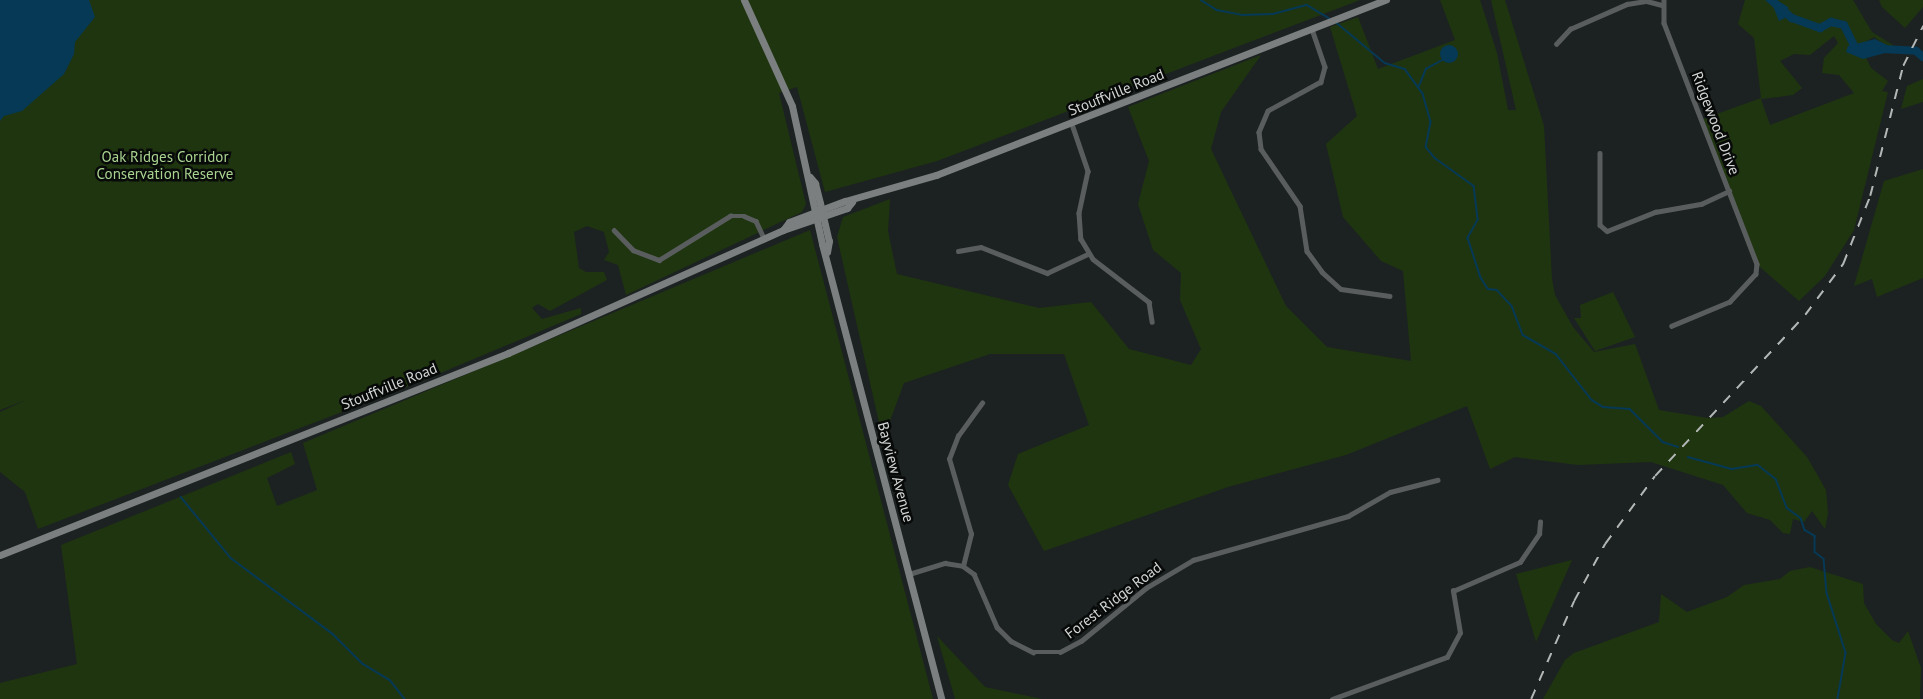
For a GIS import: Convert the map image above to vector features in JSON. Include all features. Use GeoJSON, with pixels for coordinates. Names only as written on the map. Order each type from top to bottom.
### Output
{"type":"FeatureCollection","features":[{"type":"Feature","properties":{"kind":"main road","name":"Bayview Avenue"},"geometry":{"type":"LineString","coordinates":[[744,0],[783,80],[810,177],[941,699]]}},
{"type":"Feature","properties":{"kind":"main road","name":"Stouffville Road"},"geometry":{"type":"LineString","coordinates":[[0,555],[508,353],[783,230],[789,222],[936,175],[1386,0]]}},
{"type":"Feature","properties":{"kind":"street"},"geometry":{"type":"LineString","coordinates":[[1556,44],[1570,28],[1627,4],[1647,1],[1663,2]]}},
{"type":"Feature","properties":{"kind":"street","name":"Ridgewood Drive"},"geometry":{"type":"LineString","coordinates":[[1600,153],[1600,225],[1607,231],[1655,212],[1701,204],[1729,191],[1664,23],[1663,2]]}},
{"type":"Feature","properties":{"kind":"street"},"geometry":{"type":"LineString","coordinates":[[1312,29],[1325,67],[1321,82],[1268,111],[1259,132],[1261,149],[1300,206],[1307,251],[1322,272],[1341,289],[1390,297]]}},
{"type":"Feature","properties":{"kind":"street"},"geometry":{"type":"LineString","coordinates":[[1072,124],[1088,171],[1079,223],[1088,254],[1149,302],[1152,322]]}},
{"type":"Feature","properties":{"kind":"street"},"geometry":{"type":"LineString","coordinates":[[1672,326],[1724,306],[1756,274],[1754,251],[1729,191]]}},
{"type":"Feature","properties":{"kind":"street"},"geometry":{"type":"LineString","coordinates":[[614,230],[633,250],[659,260],[674,253],[716,221],[730,216],[744,216],[756,221],[764,238]]}},
{"type":"Feature","properties":{"kind":"street"},"geometry":{"type":"LineString","coordinates":[[958,251],[981,247],[1047,273],[1088,254]]}},
{"type":"Feature","properties":{"kind":"street"},"geometry":{"type":"LineString","coordinates":[[909,574],[945,563],[963,566],[971,534],[949,459],[958,436],[982,403]]}},
{"type":"Feature","properties":{"kind":"street","name":"Forest Ridge Road"},"geometry":{"type":"LineString","coordinates":[[963,566],[974,574],[997,627],[1011,641],[1033,652],[1060,652],[1081,641],[1146,588],[1193,560],[1348,516],[1390,492],[1437,480]]}},
{"type":"Feature","properties":{"kind":"street"},"geometry":{"type":"LineString","coordinates":[[1332,699],[1447,657],[1460,633],[1453,591],[1520,562],[1539,534],[1540,522]]}},
{"type":"Feature","properties":{"kind":"green space","name":"Oak Ridges Corridor Conservation Reserve"},"geometry":{"type":"Polygon","coordinates":[[[0,0],[1360,0],[937,161],[825,192],[797,87],[779,93],[806,204],[802,212],[626,295],[618,265],[604,260],[609,252],[604,232],[587,226],[574,232],[579,268],[586,272],[604,272],[607,280],[550,311],[538,304],[532,308],[542,319],[581,308],[581,314],[412,385],[38,529],[25,492],[0,472],[0,412],[26,400],[0,410],[0,0]]]}},
{"type":"Feature","properties":{"kind":"green space"},"geometry":{"type":"Polygon","coordinates":[[[1440,0],[1480,0],[1497,53],[1508,110],[1516,110],[1491,0],[1505,0],[1544,126],[1552,279],[1555,295],[1573,327],[1594,352],[1635,344],[1659,410],[1708,418],[1723,417],[1749,401],[1761,406],[1807,457],[1826,490],[1828,513],[1825,529],[1812,511],[1804,522],[1793,519],[1790,534],[1783,533],[1770,520],[1747,513],[1723,485],[1651,462],[1578,465],[1515,457],[1490,469],[1467,406],[1346,455],[1228,487],[1044,551],[1008,485],[1018,454],[1089,425],[1064,354],[990,354],[904,383],[883,440],[837,237],[843,217],[890,199],[888,231],[897,274],[1039,308],[1091,302],[1129,349],[1191,365],[1201,349],[1180,300],[1181,273],[1153,250],[1138,204],[1149,161],[1128,107],[1261,55],[1221,112],[1211,149],[1286,306],[1327,347],[1411,361],[1403,271],[1381,261],[1343,217],[1326,144],[1357,116],[1330,27],[1358,17],[1378,69],[1455,40],[1440,0]]]}},
{"type":"Feature","properties":{"kind":"green space"},"geometry":{"type":"Polygon","coordinates":[[[1745,0],[1853,0],[1872,32],[1893,45],[1892,50],[1874,37],[1860,45],[1871,68],[1888,81],[1882,91],[1888,92],[1854,230],[1825,276],[1799,301],[1753,261],[1700,120],[1761,98],[1754,38],[1738,24],[1745,0]],[[1834,36],[1810,55],[1794,54],[1780,61],[1802,88],[1793,95],[1761,99],[1770,125],[1854,93],[1839,75],[1822,73],[1824,58],[1838,43],[1834,36]]]}},
{"type":"Feature","properties":{"kind":"green space"},"geometry":{"type":"Polygon","coordinates":[[[1879,0],[1923,0],[1923,7],[1905,28],[1882,7],[1879,0]]]}},
{"type":"Feature","properties":{"kind":"green space"},"geometry":{"type":"Polygon","coordinates":[[[1923,79],[1923,102],[1901,109],[1907,86],[1923,79]]]}},
{"type":"Feature","properties":{"kind":"green space"},"geometry":{"type":"Polygon","coordinates":[[[1923,169],[1923,278],[1877,297],[1872,279],[1854,286],[1884,181],[1923,169]]]}},
{"type":"Feature","properties":{"kind":"green space"},"geometry":{"type":"Polygon","coordinates":[[[810,230],[933,699],[0,699],[0,683],[77,664],[61,545],[291,452],[295,464],[267,478],[277,506],[317,490],[303,443],[810,230]]]}},
{"type":"Feature","properties":{"kind":"green space"},"geometry":{"type":"Polygon","coordinates":[[[1613,292],[1635,337],[1595,351],[1574,318],[1581,318],[1580,305],[1613,292]]]}},
{"type":"Feature","properties":{"kind":"green space"},"geometry":{"type":"Polygon","coordinates":[[[1572,560],[1536,642],[1516,574],[1572,560]]]}},
{"type":"Feature","properties":{"kind":"green space"},"geometry":{"type":"Polygon","coordinates":[[[1810,567],[1863,584],[1864,603],[1876,624],[1892,640],[1899,643],[1908,631],[1921,668],[1920,699],[1543,699],[1565,660],[1574,653],[1659,622],[1661,594],[1687,612],[1727,597],[1744,585],[1780,579],[1790,571],[1810,567]]]}},
{"type":"Feature","properties":{"kind":"green space"},"geometry":{"type":"Polygon","coordinates":[[[937,636],[985,687],[1042,699],[955,699],[937,636]]]}},
{"type":"Feature","properties":{"kind":"water"},"geometry":{"type":"Polygon","coordinates":[[[0,0],[89,0],[95,17],[75,42],[74,54],[64,74],[22,111],[4,116],[0,121],[0,0]]]}},
{"type":"Feature","properties":{"kind":"water"},"geometry":{"type":"Polygon","coordinates":[[[1765,0],[1777,0],[1788,7],[1789,16],[1779,21],[1773,6],[1765,0]]]}},
{"type":"Feature","properties":{"kind":"water"},"geometry":{"type":"Polygon","coordinates":[[[1875,39],[1891,47],[1889,52],[1863,59],[1846,52],[1848,46],[1875,39]]]}},
{"type":"Feature","properties":{"kind":"water"},"geometry":{"type":"Polygon","coordinates":[[[1449,45],[1455,48],[1458,54],[1455,60],[1449,63],[1443,60],[1440,54],[1443,48],[1449,45]]]}},
{"type":"Feature","properties":{"kind":"waterway"},"geometry":{"type":"LineString","coordinates":[[1201,0],[1217,10],[1242,15],[1273,14],[1307,5],[1330,19]]}},
{"type":"Feature","properties":{"kind":"waterway"},"geometry":{"type":"LineString","coordinates":[[1771,0],[1792,18],[1820,28],[1831,22],[1844,25],[1856,50]]}},
{"type":"Feature","properties":{"kind":"waterway"},"geometry":{"type":"LineString","coordinates":[[1337,23],[1385,63],[1405,69],[1423,94],[1431,122],[1426,147],[1435,158],[1474,186],[1478,220],[1468,238],[1480,276],[1488,289],[1497,290],[1512,306],[1523,335],[1556,354],[1592,400],[1603,407],[1630,409],[1663,442],[1678,447]]}},
{"type":"Feature","properties":{"kind":"waterway"},"geometry":{"type":"LineString","coordinates":[[1883,49],[1916,51],[1923,57]]}},
{"type":"Feature","properties":{"kind":"waterway"},"geometry":{"type":"LineString","coordinates":[[1419,86],[1426,69],[1442,60]]}},
{"type":"Feature","properties":{"kind":"waterway"},"geometry":{"type":"LineString","coordinates":[[1688,457],[1732,469],[1758,465],[1776,479],[1787,508],[1801,518],[1805,530],[1815,536],[1815,552],[1824,559],[1827,593],[1846,653],[1838,699]]}},
{"type":"Feature","properties":{"kind":"waterway"},"geometry":{"type":"LineString","coordinates":[[181,497],[231,558],[333,634],[363,664],[390,680],[405,699]]}},
{"type":"Feature","properties":{"kind":"railway"},"geometry":{"type":"LineString","coordinates":[[1531,699],[1574,601],[1605,544],[1655,476],[1805,315],[1843,264],[1870,196],[1903,66],[1923,26]]}}]}
